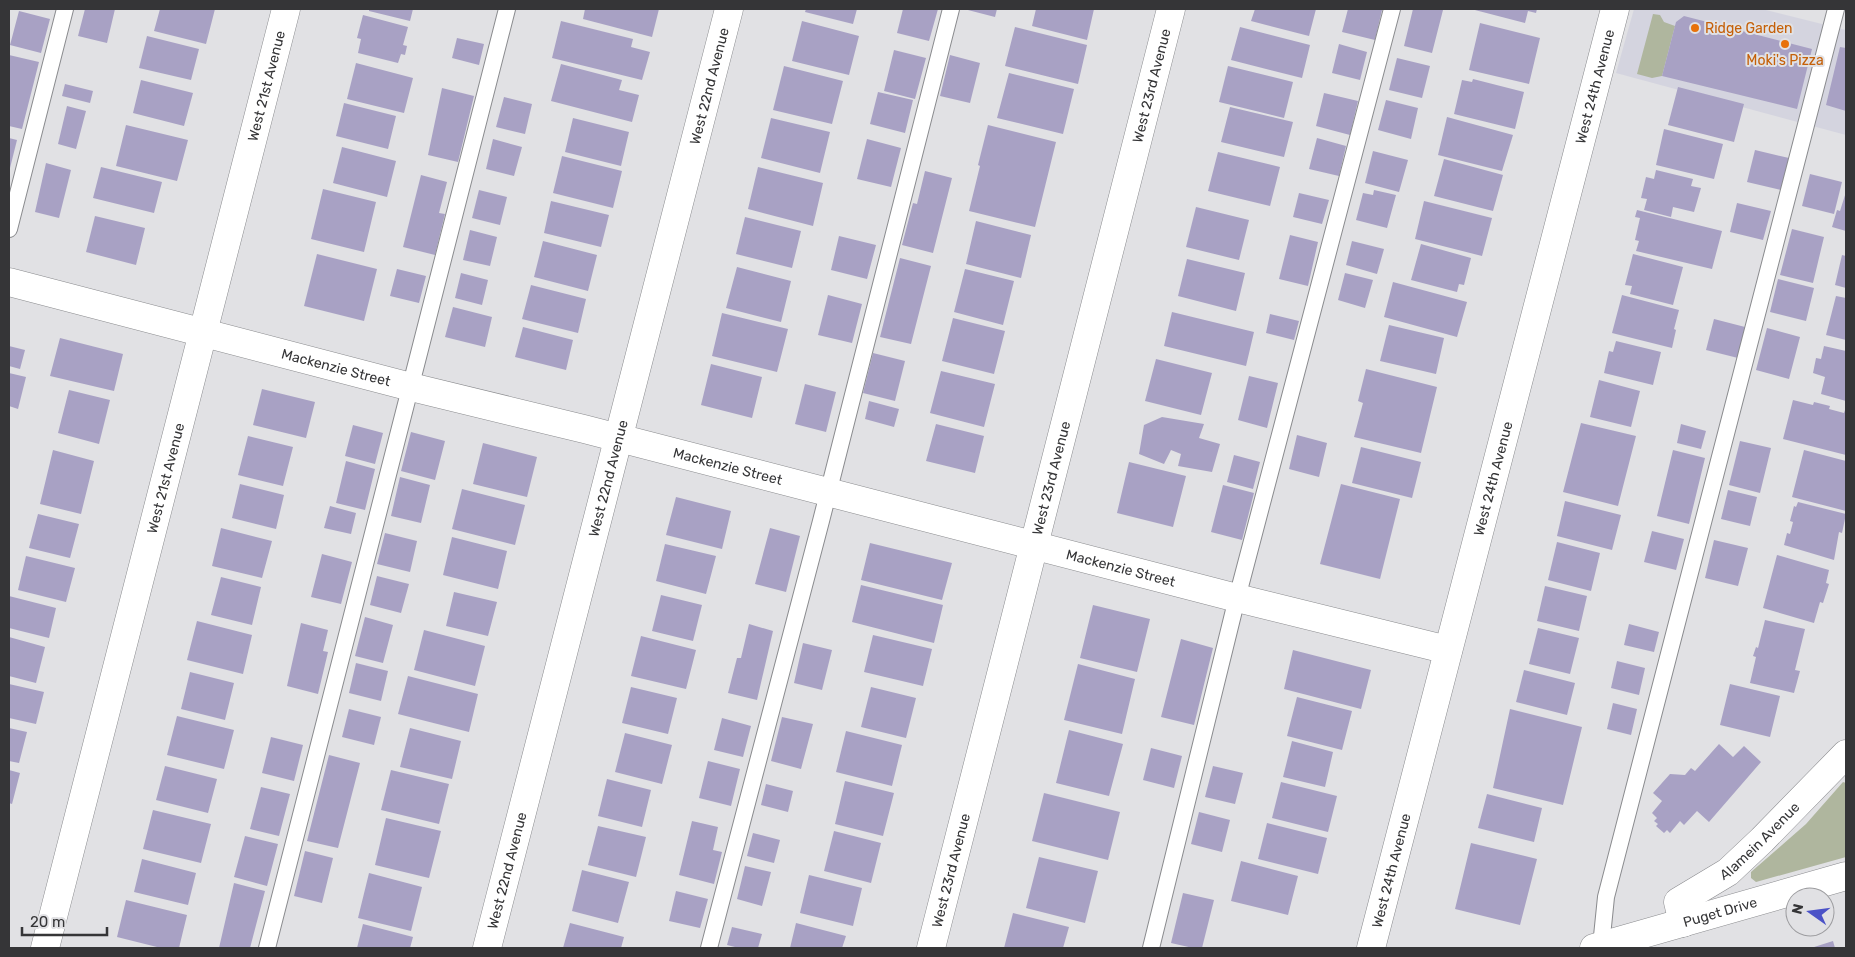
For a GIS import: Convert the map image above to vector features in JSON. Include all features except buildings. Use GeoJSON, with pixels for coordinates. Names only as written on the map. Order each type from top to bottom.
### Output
{"type":"FeatureCollection","features":[{"type":"Feature","properties":{"kind":"street","name":"West 21st Avenue"},"geometry":{"type":"LineString","coordinates":[[45,948],[286,9]]}},
{"type":"Feature","properties":{"kind":"street","name":"West 22nd Avenue"},"geometry":{"type":"LineString","coordinates":[[487,948],[617,438],[730,9]]}},
{"type":"Feature","properties":{"kind":"street","name":"West 23rd Avenue"},"geometry":{"type":"LineString","coordinates":[[931,948],[1171,9]]}},
{"type":"Feature","properties":{"kind":"street","name":"West 24th Avenue"},"geometry":{"type":"LineString","coordinates":[[1371,948],[1615,9]]}},
{"type":"Feature","properties":{"kind":"street","name":"Mackenzie Street"},"geometry":{"type":"LineString","coordinates":[[9,282],[411,387],[1448,650]]}},
{"type":"Feature","properties":{"kind":"street","name":"Alamein Avenue"},"geometry":{"type":"LineString","coordinates":[[1683,924],[1678,902],[1728,872],[1846,754]]}},
{"type":"Feature","properties":{"kind":"street","name":"Puget Drive"},"geometry":{"type":"LineString","coordinates":[[1598,947],[1846,876]]}},
{"type":"Feature","properties":{"kind":"lane"},"geometry":{"type":"LineString","coordinates":[[9,229],[65,9]]}},
{"type":"Feature","properties":{"kind":"lane"},"geometry":{"type":"LineString","coordinates":[[267,948],[507,9]]}},
{"type":"Feature","properties":{"kind":"lane"},"geometry":{"type":"LineString","coordinates":[[710,948],[951,9]]}},
{"type":"Feature","properties":{"kind":"lane"},"geometry":{"type":"LineString","coordinates":[[1151,948],[1237,598],[1392,9]]}},
{"type":"Feature","properties":{"kind":"lane"},"geometry":{"type":"LineString","coordinates":[[1598,947],[1606,897],[1836,9]]}},
{"type":"Feature","properties":{"kind":"shaded area"},"geometry":{"type":"Polygon","coordinates":[[[1634,9],[1762,9],[1846,30],[1846,135],[1616,73],[1634,9]]]}},
{"type":"Feature","properties":{"kind":"green space"},"geometry":{"type":"Polygon","coordinates":[[[1653,14],[1660,15],[1664,22],[1675,26],[1662,76],[1652,78],[1637,74],[1653,14]]]}},
{"type":"Feature","properties":{"kind":"green space"},"geometry":{"type":"Polygon","coordinates":[[[1843,782],[1846,783],[1846,857],[1756,882],[1751,878],[1751,872],[1806,824],[1843,782]]]}},
{"type":"Feature","properties":{"kind":"place","name":"Ridge Garden"},"geometry":{"type":"Point","coordinates":[1695,28]}},
{"type":"Feature","properties":{"kind":"place","name":"Moki's Pizza"},"geometry":{"type":"Point","coordinates":[1785,44]}}]}
